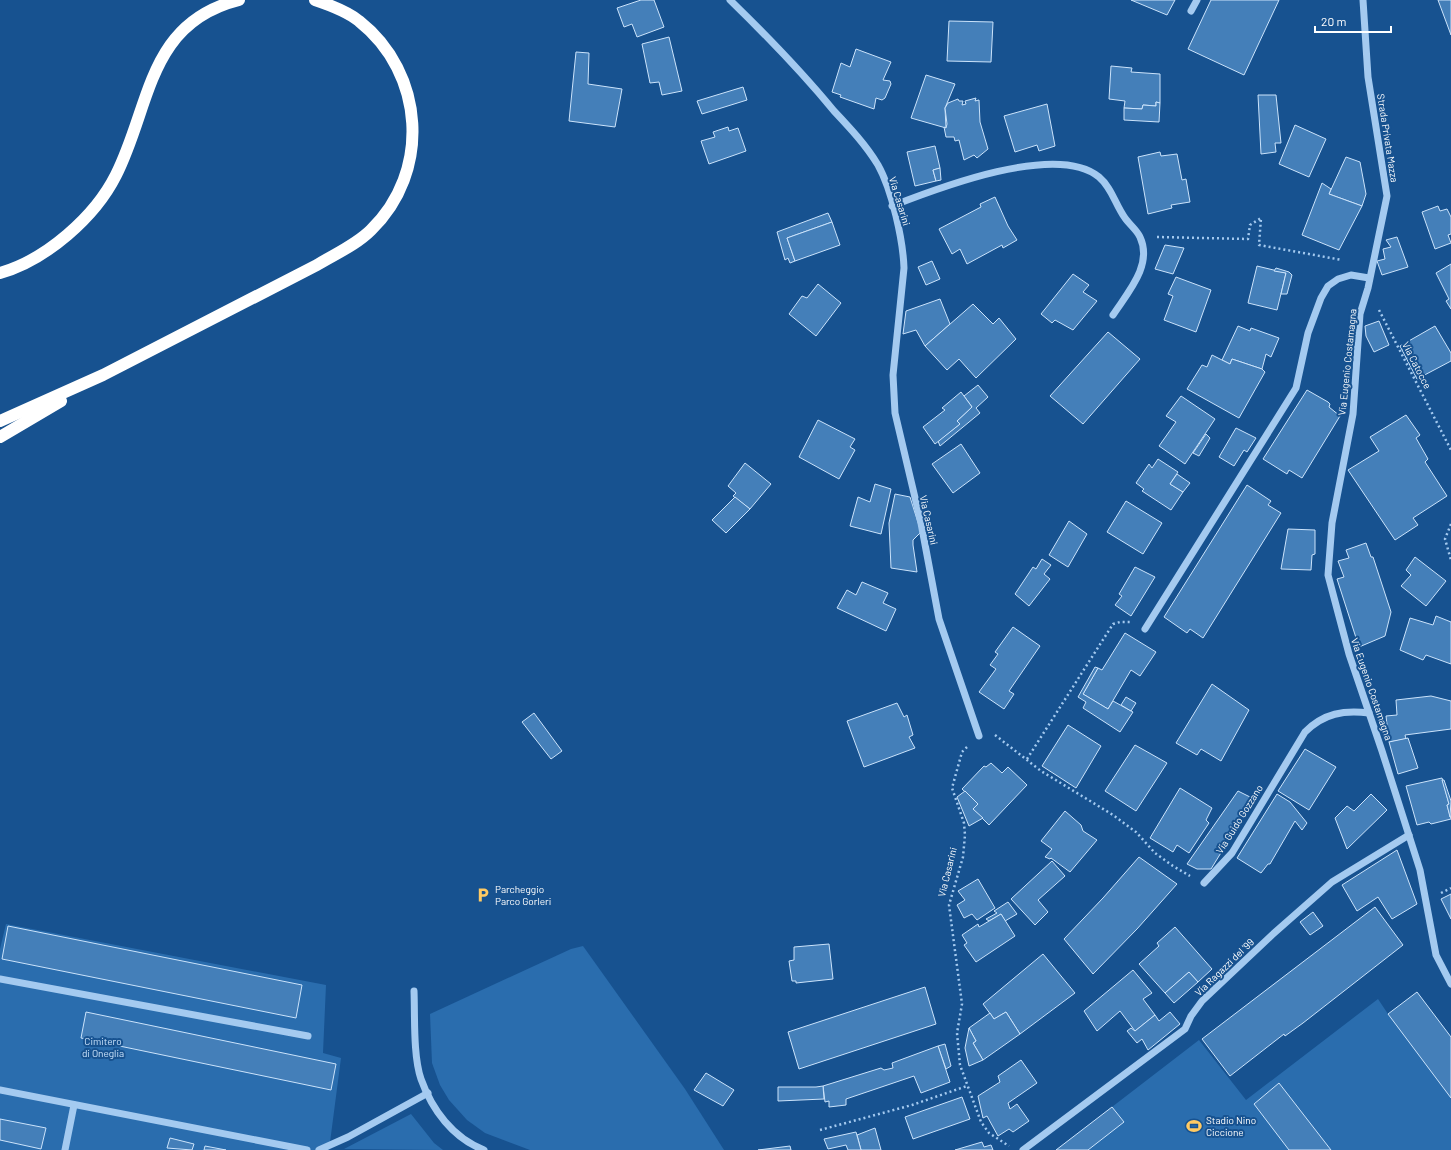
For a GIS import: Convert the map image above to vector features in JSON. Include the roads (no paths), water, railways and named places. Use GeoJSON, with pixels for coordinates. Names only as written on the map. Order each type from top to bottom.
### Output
{"type":"FeatureCollection","features":[{"type":"Feature","properties":{"kind":"highway"},"geometry":{"type":"LineString","coordinates":[[0,273],[26,263],[47,250],[86,216],[104,196],[122,161],[153,75],[164,53],[178,34],[194,21],[214,9],[239,0]]}},
{"type":"Feature","properties":{"kind":"highway"},"geometry":{"type":"LineString","coordinates":[[0,421],[103,375],[352,245],[371,231],[394,201],[404,183],[408,170],[412,142],[412,115],[408,93],[390,53],[380,41],[358,20],[334,6],[315,0]]}},
{"type":"Feature","properties":{"kind":"highway"},"geometry":{"type":"LineString","coordinates":[[0,437],[103,375]]}},
{"type":"Feature","properties":{"kind":"street","name":"Via Casarini"},"geometry":{"type":"LineString","coordinates":[[730,0],[794,64],[864,145],[879,167],[892,206],[904,251],[904,268],[893,375],[895,413],[920,523],[939,619],[979,736]]}},
{"type":"Feature","properties":{"kind":"street"},"geometry":{"type":"LineString","coordinates":[[1191,11],[1197,0]]}},
{"type":"Feature","properties":{"kind":"street","name":"Strada Privata Mazza"},"geometry":{"type":"LineString","coordinates":[[1363,0],[1368,77],[1387,196],[1369,278]]}},
{"type":"Feature","properties":{"kind":"street"},"geometry":{"type":"LineString","coordinates":[[892,206],[926,193],[1014,168],[1064,164],[1091,172],[1107,185],[1124,217],[1140,236],[1145,258],[1137,279],[1113,315]]}},
{"type":"Feature","properties":{"kind":"street"},"geometry":{"type":"LineString","coordinates":[[1145,629],[1296,388],[1308,333],[1321,298],[1328,286],[1338,279],[1351,276],[1369,278]]}},
{"type":"Feature","properties":{"kind":"street","name":"Via Eugenio Costamagna"},"geometry":{"type":"LineString","coordinates":[[1369,278],[1368,288],[1360,314],[1353,414],[1332,523],[1328,575],[1349,654],[1420,870],[1436,956],[1451,984]]}},
{"type":"Feature","properties":{"kind":"street","name":"Via Guido Gozzano"},"geometry":{"type":"LineString","coordinates":[[1204,883],[1232,853],[1305,732],[1318,721],[1339,713],[1350,711],[1369,713]]}},
{"type":"Feature","properties":{"kind":"street","name":"Via Ragazzi del '99"},"geometry":{"type":"LineString","coordinates":[[1023,1150],[1185,1029],[1191,1016],[1202,1001],[1332,882],[1409,835]]}},
{"type":"Feature","properties":{"kind":"street"},"geometry":{"type":"LineString","coordinates":[[0,979],[308,1036]]}},
{"type":"Feature","properties":{"kind":"street"},"geometry":{"type":"LineString","coordinates":[[414,991],[417,1052],[421,1078],[434,1105],[452,1130],[469,1144],[484,1150]]}},
{"type":"Feature","properties":{"kind":"street"},"geometry":{"type":"LineString","coordinates":[[0,1090],[307,1150]]}},
{"type":"Feature","properties":{"kind":"street"},"geometry":{"type":"LineString","coordinates":[[319,1150],[348,1137],[428,1093]]}},
{"type":"Feature","properties":{"kind":"street"},"geometry":{"type":"LineString","coordinates":[[65,1150],[74,1105]]}},
{"type":"Feature","properties":{"kind":"place","name":"Parcheggio Parco Gorleri"},"geometry":{"type":"Point","coordinates":[483,895]}},
{"type":"Feature","properties":{"kind":"place","name":"Stadio Nino Ciccione"},"geometry":{"type":"Point","coordinates":[1194,1126]}},
{"type":"Feature","properties":{"kind":"park label","name":"Cimitero di Oneglia"},"geometry":{"type":"Point","coordinates":[103,1046]}}]}
